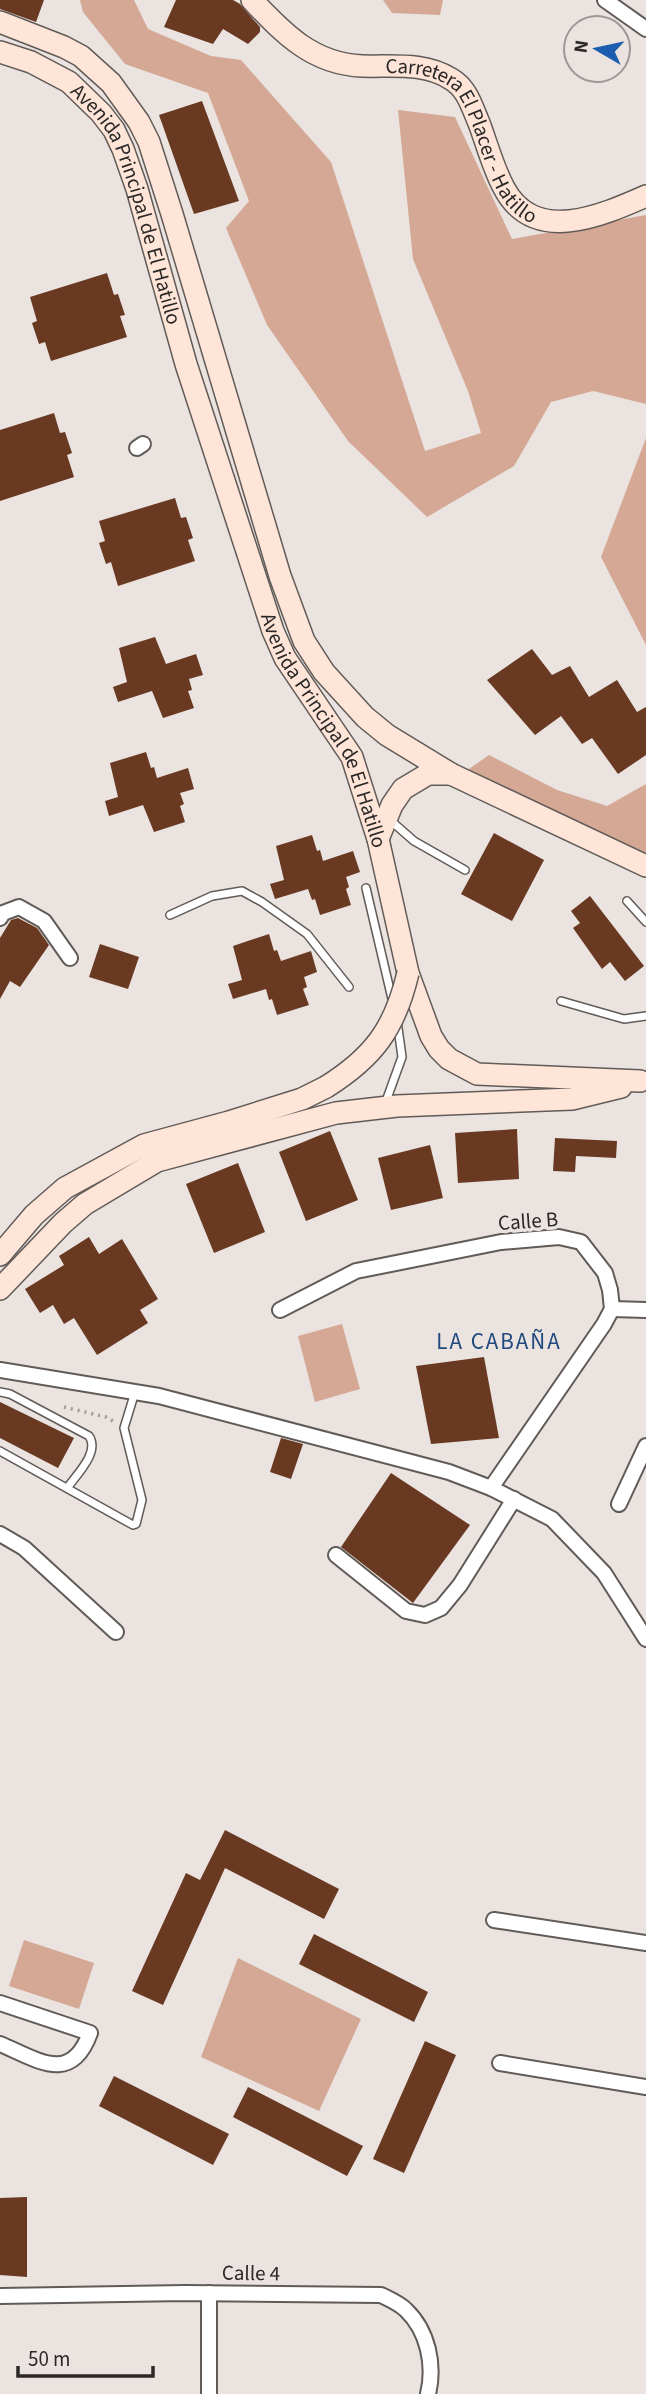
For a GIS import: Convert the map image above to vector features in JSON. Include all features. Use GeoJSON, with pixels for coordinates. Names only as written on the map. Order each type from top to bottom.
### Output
{"type":"FeatureCollection","features":[{"type":"Feature","properties":{"kind":"main road","name":"Carretera El Placer - Hatillo"},"geometry":{"type":"LineString","coordinates":[[252,0],[284,34],[304,50],[326,60],[359,66],[416,66],[453,79],[467,95],[504,189],[521,209],[532,216],[547,222],[568,221],[618,208],[646,196]]}},
{"type":"Feature","properties":{"kind":"main road","name":"Avenida Principal de El Hatillo"},"geometry":{"type":"LineString","coordinates":[[0,22],[81,56],[111,83],[139,122],[149,142],[280,576],[304,641],[324,671],[365,717],[387,735],[451,774],[646,866]]}},
{"type":"Feature","properties":{"kind":"main road","name":"Avenida Principal de El Hatillo"},"geometry":{"type":"LineString","coordinates":[[0,51],[31,62],[69,82],[102,113],[123,149],[137,189],[186,364],[274,631],[285,658],[352,757],[379,839],[408,973],[399,1005],[374,1049],[348,1073],[302,1098],[229,1122],[144,1145],[65,1188],[34,1216],[0,1255]]}},
{"type":"Feature","properties":{"kind":"main road"},"geometry":{"type":"LineString","coordinates":[[379,839],[392,804],[403,789],[428,774],[451,774]]}},
{"type":"Feature","properties":{"kind":"main road"},"geometry":{"type":"LineString","coordinates":[[408,973],[430,1036],[449,1059],[461,1068],[493,1076],[643,1078]]}},
{"type":"Feature","properties":{"kind":"main road"},"geometry":{"type":"LineString","coordinates":[[0,1289],[63,1223],[85,1204],[157,1161],[336,1113],[383,1108],[572,1099],[611,1090],[643,1078]]}},
{"type":"Feature","properties":{"kind":"street"},"geometry":{"type":"LineString","coordinates":[[605,0],[646,29]]}},
{"type":"Feature","properties":{"kind":"street"},"geometry":{"type":"LineString","coordinates":[[0,918],[19,907],[37,916],[44,921],[71,958]]}},
{"type":"Feature","properties":{"kind":"street","name":"Calle B"},"geometry":{"type":"LineString","coordinates":[[281,1310],[356,1271],[501,1242],[559,1237],[581,1242],[605,1273],[610,1290],[611,1309]]}},
{"type":"Feature","properties":{"kind":"street"},"geometry":{"type":"LineString","coordinates":[[491,1489],[604,1324],[611,1309],[646,1310]]}},
{"type":"Feature","properties":{"kind":"street"},"geometry":{"type":"LineString","coordinates":[[0,1370],[135,1391],[449,1472],[491,1489],[552,1519],[604,1573],[646,1639]]}},
{"type":"Feature","properties":{"kind":"street"},"geometry":{"type":"LineString","coordinates":[[619,1504],[646,1446]]}},
{"type":"Feature","properties":{"kind":"street"},"geometry":{"type":"LineString","coordinates":[[336,1555],[406,1611],[425,1615],[441,1608],[460,1585],[513,1499]]}},
{"type":"Feature","properties":{"kind":"street"},"geometry":{"type":"LineString","coordinates":[[0,1534],[24,1548],[116,1632]]}},
{"type":"Feature","properties":{"kind":"street"},"geometry":{"type":"LineString","coordinates":[[494,1920],[646,1943]]}},
{"type":"Feature","properties":{"kind":"street"},"geometry":{"type":"LineString","coordinates":[[0,2003],[90,2033],[84,2049],[66,2065],[43,2062],[0,2044]]}},
{"type":"Feature","properties":{"kind":"street"},"geometry":{"type":"LineString","coordinates":[[500,2063],[646,2087]]}},
{"type":"Feature","properties":{"kind":"street"},"geometry":{"type":"LineString","coordinates":[[209,2293],[209,2394]]}},
{"type":"Feature","properties":{"kind":"street","name":"Calle 4"},"geometry":{"type":"LineString","coordinates":[[0,2296],[209,2293],[382,2295],[405,2308],[419,2327],[429,2351],[432,2379],[428,2394]]}},
{"type":"Feature","properties":{"kind":"lane"},"geometry":{"type":"LineString","coordinates":[[387,817],[414,841],[465,870]]}},
{"type":"Feature","properties":{"kind":"lane"},"geometry":{"type":"LineString","coordinates":[[366,888],[401,1039],[402,1058],[383,1108]]}},
{"type":"Feature","properties":{"kind":"lane"},"geometry":{"type":"LineString","coordinates":[[170,915],[212,896],[242,891],[307,934],[349,987]]}},
{"type":"Feature","properties":{"kind":"lane"},"geometry":{"type":"LineString","coordinates":[[627,901],[646,922]]}},
{"type":"Feature","properties":{"kind":"lane"},"geometry":{"type":"LineString","coordinates":[[561,1001],[624,1019],[646,1016]]}},
{"type":"Feature","properties":{"kind":"lane"},"geometry":{"type":"LineString","coordinates":[[0,1451],[133,1525],[136,1524],[142,1500],[124,1428],[135,1391]]}},
{"type":"Feature","properties":{"kind":"lane"},"geometry":{"type":"LineString","coordinates":[[0,1392],[10,1394],[92,1440],[89,1457],[68,1487]]}},
{"type":"Feature","properties":{"kind":"path"},"geometry":{"type":"LineString","coordinates":[[58,1406],[106,1417],[124,1428]]}},
{"type":"Feature","properties":{"kind":"shaded area"},"geometry":{"type":"Polygon","coordinates":[[[80,0],[134,0],[148,29],[211,56],[241,60],[331,162],[425,451],[481,433],[468,391],[413,259],[398,110],[455,117],[512,239],[646,215],[646,404],[593,391],[551,402],[514,466],[427,517],[348,441],[267,325],[226,228],[249,201],[208,93],[125,64],[83,12],[80,0]]]}},
{"type":"Feature","properties":{"kind":"shaded area"},"geometry":{"type":"Polygon","coordinates":[[[383,0],[443,0],[440,15],[392,13],[383,0]]]}},
{"type":"Feature","properties":{"kind":"shaded area"},"geometry":{"type":"Polygon","coordinates":[[[646,438],[646,645],[601,557],[646,438]]]}},
{"type":"Feature","properties":{"kind":"shaded area"},"geometry":{"type":"Polygon","coordinates":[[[489,755],[557,790],[607,806],[646,784],[646,853],[466,771],[489,755]]]}},
{"type":"Feature","properties":{"kind":"shaded area"},"geometry":{"type":"Polygon","coordinates":[[[342,1324],[360,1389],[315,1402],[298,1336],[342,1324]]]}},
{"type":"Feature","properties":{"kind":"shaded area"},"geometry":{"type":"Polygon","coordinates":[[[24,1940],[94,1963],[79,2009],[9,1986],[24,1940]]]}},
{"type":"Feature","properties":{"kind":"shaded area"},"geometry":{"type":"Polygon","coordinates":[[[238,1958],[361,2019],[319,2111],[201,2057],[238,1958]]]}},
{"type":"Feature","properties":{"kind":"building"},"geometry":{"type":"Polygon","coordinates":[[[0,0],[44,0],[36,22],[0,9],[0,0]]]}},
{"type":"Feature","properties":{"kind":"building"},"geometry":{"type":"Polygon","coordinates":[[[176,0],[233,0],[240,4],[260,27],[260,32],[248,44],[223,29],[213,44],[164,27],[176,0]]]}},
{"type":"Feature","properties":{"kind":"building"},"geometry":{"type":"Polygon","coordinates":[[[202,101],[239,201],[194,214],[159,115],[202,101]]]}},
{"type":"Feature","properties":{"kind":"building"},"geometry":{"type":"Polygon","coordinates":[[[107,273],[114,295],[118,294],[125,315],[120,316],[127,337],[51,361],[45,342],[39,344],[32,323],[37,321],[30,297],[107,273]]]}},
{"type":"Feature","properties":{"kind":"building"},"geometry":{"type":"Polygon","coordinates":[[[54,413],[60,433],[65,432],[72,453],[67,455],[74,477],[0,501],[0,430],[54,413]]]}},
{"type":"Feature","properties":{"kind":"building"},"geometry":{"type":"Polygon","coordinates":[[[175,498],[181,518],[186,517],[193,538],[188,540],[195,561],[118,586],[111,562],[106,564],[99,543],[105,541],[99,521],[175,498]]]}},
{"type":"Feature","properties":{"kind":"building"},"geometry":{"type":"Polygon","coordinates":[[[155,637],[166,664],[196,654],[203,675],[189,679],[192,690],[188,691],[194,708],[163,718],[152,691],[118,702],[113,687],[127,682],[119,648],[155,637]]]}},
{"type":"Feature","properties":{"kind":"building"},"geometry":{"type":"Polygon","coordinates":[[[532,649],[552,675],[570,666],[589,697],[617,680],[637,712],[646,707],[646,755],[618,774],[592,738],[582,744],[561,716],[535,735],[487,680],[532,649]]]}},
{"type":"Feature","properties":{"kind":"building"},"geometry":{"type":"Polygon","coordinates":[[[146,752],[157,778],[188,768],[194,789],[180,793],[184,804],[180,806],[185,822],[154,832],[143,805],[109,816],[105,801],[118,797],[110,763],[146,752]]]}},
{"type":"Feature","properties":{"kind":"building"},"geometry":{"type":"Polygon","coordinates":[[[494,833],[544,860],[512,921],[461,894],[494,833]]]}},
{"type":"Feature","properties":{"kind":"building"},"geometry":{"type":"Polygon","coordinates":[[[312,835],[323,861],[353,851],[360,872],[346,877],[349,887],[346,889],[351,905],[320,915],[315,899],[312,900],[308,889],[275,899],[270,884],[284,880],[276,846],[312,835]]]}},
{"type":"Feature","properties":{"kind":"building"},"geometry":{"type":"Polygon","coordinates":[[[590,896],[644,966],[625,981],[610,962],[602,969],[573,928],[580,923],[571,911],[590,896]]]}},
{"type":"Feature","properties":{"kind":"building"},"geometry":{"type":"Polygon","coordinates":[[[18,918],[37,928],[49,945],[20,987],[10,981],[0,999],[0,938],[11,920],[18,918]]]}},
{"type":"Feature","properties":{"kind":"building"},"geometry":{"type":"Polygon","coordinates":[[[269,934],[274,951],[277,950],[281,961],[311,951],[317,972],[304,977],[307,987],[303,989],[309,1005],[277,1015],[266,989],[233,999],[228,984],[242,980],[233,946],[269,934]]]}},
{"type":"Feature","properties":{"kind":"building"},"geometry":{"type":"Polygon","coordinates":[[[100,944],[139,957],[128,989],[89,977],[100,944]]]}},
{"type":"Feature","properties":{"kind":"building"},"geometry":{"type":"Polygon","coordinates":[[[517,1129],[519,1179],[458,1183],[455,1133],[517,1129]]]}},
{"type":"Feature","properties":{"kind":"building"},"geometry":{"type":"Polygon","coordinates":[[[330,1131],[358,1200],[306,1221],[279,1152],[330,1131]]]}},
{"type":"Feature","properties":{"kind":"building"},"geometry":{"type":"Polygon","coordinates":[[[555,1138],[617,1141],[616,1158],[576,1156],[575,1172],[553,1171],[555,1138]]]}},
{"type":"Feature","properties":{"kind":"building"},"geometry":{"type":"Polygon","coordinates":[[[430,1145],[443,1198],[391,1210],[378,1158],[430,1145]]]}},
{"type":"Feature","properties":{"kind":"building"},"geometry":{"type":"Polygon","coordinates":[[[238,1163],[265,1232],[214,1253],[186,1184],[238,1163]]]}},
{"type":"Feature","properties":{"kind":"building"},"geometry":{"type":"Polygon","coordinates":[[[89,1237],[99,1254],[122,1239],[158,1299],[140,1310],[148,1323],[97,1355],[74,1318],[64,1324],[53,1305],[40,1313],[25,1289],[64,1265],[59,1256],[89,1237]]]}},
{"type":"Feature","properties":{"kind":"building"},"geometry":{"type":"Polygon","coordinates":[[[484,1357],[499,1438],[431,1444],[416,1366],[484,1357]]]}},
{"type":"Feature","properties":{"kind":"building"},"geometry":{"type":"Polygon","coordinates":[[[0,1402],[74,1438],[58,1468],[0,1438],[0,1402]]]}},
{"type":"Feature","properties":{"kind":"building"},"geometry":{"type":"Polygon","coordinates":[[[281,1438],[303,1444],[291,1479],[270,1472],[281,1438]]]}},
{"type":"Feature","properties":{"kind":"building"},"geometry":{"type":"Polygon","coordinates":[[[391,1473],[470,1525],[413,1603],[341,1547],[391,1473]]]}},
{"type":"Feature","properties":{"kind":"building"},"geometry":{"type":"Polygon","coordinates":[[[225,1830],[339,1889],[324,1919],[225,1868],[163,2005],[132,1991],[186,1873],[200,1880],[225,1830]]]}},
{"type":"Feature","properties":{"kind":"building"},"geometry":{"type":"Polygon","coordinates":[[[314,1934],[428,1992],[414,2022],[299,1964],[314,1934]]]}},
{"type":"Feature","properties":{"kind":"building"},"geometry":{"type":"Polygon","coordinates":[[[425,2041],[456,2055],[404,2173],[373,2159],[425,2041]]]}},
{"type":"Feature","properties":{"kind":"building"},"geometry":{"type":"Polygon","coordinates":[[[114,2076],[229,2134],[213,2165],[99,2106],[114,2076]]]}},
{"type":"Feature","properties":{"kind":"building"},"geometry":{"type":"Polygon","coordinates":[[[248,2087],[363,2146],[347,2176],[233,2117],[248,2087]]]}},
{"type":"Feature","properties":{"kind":"building"},"geometry":{"type":"Polygon","coordinates":[[[27,2197],[27,2277],[0,2275],[0,2198],[27,2197]]]}},
{"type":"Feature","properties":{"kind":"district","name":"LA CABAÑA"},"geometry":{"type":"Point","coordinates":[499,1341]}}]}
